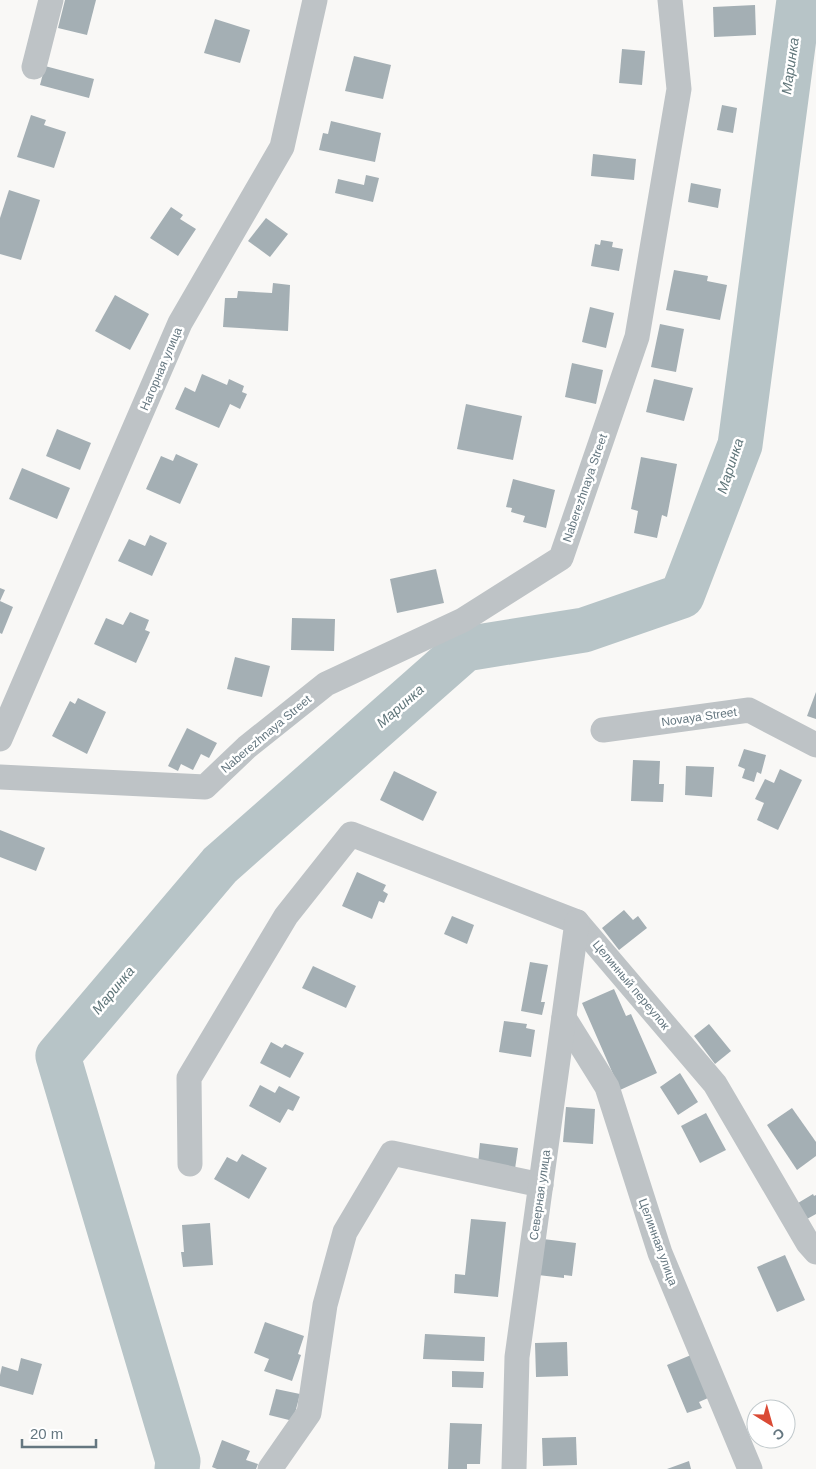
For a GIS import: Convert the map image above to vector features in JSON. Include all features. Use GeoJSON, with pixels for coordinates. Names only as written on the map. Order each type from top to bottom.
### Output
{"type":"FeatureCollection","features":[{"type":"Feature","properties":{"kind":"street"},"geometry":{"type":"LineString","coordinates":[[34,67],[51,0]]}},
{"type":"Feature","properties":{"kind":"street","name":"Нагорная улица"},"geometry":{"type":"LineString","coordinates":[[0,739],[180,323],[282,147],[315,0]]}},
{"type":"Feature","properties":{"kind":"street","name":"Naberezhnaya Street"},"geometry":{"type":"LineString","coordinates":[[0,777],[205,787],[247,747],[326,684],[463,620],[561,558],[637,337],[679,89],[670,0]]}},
{"type":"Feature","properties":{"kind":"street","name":"Novaya Street"},"geometry":{"type":"LineString","coordinates":[[603,730],[749,710],[816,745]]}},
{"type":"Feature","properties":{"kind":"street","name":"Целинный переулок"},"geometry":{"type":"LineString","coordinates":[[190,1164],[190,1078],[286,916],[351,834],[577,922],[715,1084],[808,1243],[816,1252]]}},
{"type":"Feature","properties":{"kind":"street","name":"Северная улица"},"geometry":{"type":"LineString","coordinates":[[514,1469],[517,1357],[577,922]]}},
{"type":"Feature","properties":{"kind":"street","name":"Целинная улица"},"geometry":{"type":"LineString","coordinates":[[564,1018],[607,1088],[660,1253],[750,1469]]}},
{"type":"Feature","properties":{"kind":"street"},"geometry":{"type":"LineString","coordinates":[[270,1469],[309,1413],[325,1305],[345,1232],[392,1153],[541,1185]]}},
{"type":"Feature","properties":{"kind":"building"},"geometry":{"type":"Polygon","coordinates":[[[65,0],[96,0],[87,35],[58,28],[65,0]]]}},
{"type":"Feature","properties":{"kind":"building"},"geometry":{"type":"Polygon","coordinates":[[[755,5],[756,35],[714,37],[713,7],[755,5]]]}},
{"type":"Feature","properties":{"kind":"building"},"geometry":{"type":"Polygon","coordinates":[[[215,19],[250,30],[240,63],[204,53],[215,19]]]}},
{"type":"Feature","properties":{"kind":"building"},"geometry":{"type":"Polygon","coordinates":[[[622,49],[645,51],[642,85],[619,83],[622,49]]]}},
{"type":"Feature","properties":{"kind":"building"},"geometry":{"type":"Polygon","coordinates":[[[354,56],[391,65],[383,99],[345,91],[354,56]]]}},
{"type":"Feature","properties":{"kind":"building"},"geometry":{"type":"Polygon","coordinates":[[[45,66],[94,79],[89,98],[40,85],[45,66]]]}},
{"type":"Feature","properties":{"kind":"building"},"geometry":{"type":"Polygon","coordinates":[[[722,105],[737,108],[733,133],[717,130],[722,105]]]}},
{"type":"Feature","properties":{"kind":"building"},"geometry":{"type":"Polygon","coordinates":[[[31,115],[46,120],[44,125],[66,132],[54,168],[17,157],[31,115]]]}},
{"type":"Feature","properties":{"kind":"building"},"geometry":{"type":"Polygon","coordinates":[[[331,121],[381,133],[375,162],[319,150],[323,133],[328,134],[331,121]]]}},
{"type":"Feature","properties":{"kind":"building"},"geometry":{"type":"Polygon","coordinates":[[[593,154],[636,159],[634,180],[591,176],[593,154]]]}},
{"type":"Feature","properties":{"kind":"building"},"geometry":{"type":"Polygon","coordinates":[[[366,175],[379,178],[373,202],[335,193],[338,179],[364,185],[366,175]]]}},
{"type":"Feature","properties":{"kind":"building"},"geometry":{"type":"Polygon","coordinates":[[[691,183],[721,189],[718,208],[688,202],[691,183]]]}},
{"type":"Feature","properties":{"kind":"building"},"geometry":{"type":"Polygon","coordinates":[[[9,190],[40,200],[21,260],[0,254],[0,218],[9,190]]]}},
{"type":"Feature","properties":{"kind":"building"},"geometry":{"type":"Polygon","coordinates":[[[171,207],[183,215],[180,219],[196,229],[178,256],[150,238],[171,207]]]}},
{"type":"Feature","properties":{"kind":"building"},"geometry":{"type":"Polygon","coordinates":[[[266,218],[288,234],[270,257],[248,241],[266,218]]]}},
{"type":"Feature","properties":{"kind":"building"},"geometry":{"type":"Polygon","coordinates":[[[601,240],[613,242],[612,247],[623,249],[619,271],[591,266],[595,244],[600,245],[601,240]]]}},
{"type":"Feature","properties":{"kind":"building"},"geometry":{"type":"Polygon","coordinates":[[[674,270],[708,276],[707,281],[727,285],[720,320],[666,310],[674,270]]]}},
{"type":"Feature","properties":{"kind":"building"},"geometry":{"type":"Polygon","coordinates":[[[273,283],[290,285],[288,331],[223,327],[225,298],[237,298],[238,291],[272,293],[273,283]]]}},
{"type":"Feature","properties":{"kind":"building"},"geometry":{"type":"Polygon","coordinates":[[[115,295],[149,314],[130,350],[95,331],[115,295]]]}},
{"type":"Feature","properties":{"kind":"building"},"geometry":{"type":"Polygon","coordinates":[[[590,307],[614,313],[606,348],[582,342],[590,307]]]}},
{"type":"Feature","properties":{"kind":"building"},"geometry":{"type":"Polygon","coordinates":[[[660,324],[684,329],[676,372],[651,367],[660,324]]]}},
{"type":"Feature","properties":{"kind":"building"},"geometry":{"type":"Polygon","coordinates":[[[572,363],[603,370],[596,404],[565,397],[572,363]]]}},
{"type":"Feature","properties":{"kind":"building"},"geometry":{"type":"Polygon","coordinates":[[[202,374],[227,385],[229,379],[244,386],[242,392],[247,394],[240,409],[230,404],[219,428],[175,409],[185,387],[195,392],[202,374]]]}},
{"type":"Feature","properties":{"kind":"building"},"geometry":{"type":"Polygon","coordinates":[[[654,379],[693,388],[684,421],[646,412],[654,379]]]}},
{"type":"Feature","properties":{"kind":"building"},"geometry":{"type":"Polygon","coordinates":[[[466,404],[522,416],[513,460],[457,449],[466,404]]]}},
{"type":"Feature","properties":{"kind":"building"},"geometry":{"type":"Polygon","coordinates":[[[57,429],[91,443],[80,470],[46,456],[57,429]]]}},
{"type":"Feature","properties":{"kind":"building"},"geometry":{"type":"Polygon","coordinates":[[[176,454],[198,464],[180,504],[146,489],[161,456],[173,461],[176,454]]]}},
{"type":"Feature","properties":{"kind":"building"},"geometry":{"type":"Polygon","coordinates":[[[641,457],[677,464],[667,517],[662,515],[657,538],[634,533],[638,511],[631,509],[641,457]]]}},
{"type":"Feature","properties":{"kind":"building"},"geometry":{"type":"Polygon","coordinates":[[[22,468],[70,488],[57,519],[9,499],[22,468]]]}},
{"type":"Feature","properties":{"kind":"building"},"geometry":{"type":"Polygon","coordinates":[[[513,479],[555,490],[546,528],[523,522],[525,516],[511,512],[512,508],[506,507],[513,479]]]}},
{"type":"Feature","properties":{"kind":"building"},"geometry":{"type":"Polygon","coordinates":[[[150,535],[167,543],[152,576],[118,561],[129,539],[145,546],[150,535]]]}},
{"type":"Feature","properties":{"kind":"building"},"geometry":{"type":"Polygon","coordinates":[[[436,569],[444,603],[397,613],[390,579],[436,569]]]}},
{"type":"Feature","properties":{"kind":"building"},"geometry":{"type":"Polygon","coordinates":[[[0,588],[5,590],[0,601],[0,588]]]}},
{"type":"Feature","properties":{"kind":"building"},"geometry":{"type":"Polygon","coordinates":[[[0,601],[13,607],[2,634],[0,633],[0,601]]]}},
{"type":"Feature","properties":{"kind":"building"},"geometry":{"type":"Polygon","coordinates":[[[130,612],[149,620],[145,630],[150,632],[136,663],[94,644],[106,618],[123,625],[130,612]]]}},
{"type":"Feature","properties":{"kind":"building"},"geometry":{"type":"Polygon","coordinates":[[[292,618],[335,619],[334,651],[291,650],[292,618]]]}},
{"type":"Feature","properties":{"kind":"building"},"geometry":{"type":"Polygon","coordinates":[[[235,657],[270,666],[262,697],[227,689],[235,657]]]}},
{"type":"Feature","properties":{"kind":"building"},"geometry":{"type":"Polygon","coordinates":[[[816,692],[816,719],[807,716],[816,692]]]}},
{"type":"Feature","properties":{"kind":"building"},"geometry":{"type":"Polygon","coordinates":[[[78,698],[106,712],[87,754],[52,736],[70,701],[75,704],[78,698]]]}},
{"type":"Feature","properties":{"kind":"building"},"geometry":{"type":"Polygon","coordinates":[[[187,728],[217,743],[209,758],[201,754],[193,770],[181,764],[178,771],[168,766],[187,728]]]}},
{"type":"Feature","properties":{"kind":"building"},"geometry":{"type":"Polygon","coordinates":[[[744,749],[766,755],[761,774],[757,772],[754,782],[742,778],[745,769],[738,766],[744,749]]]}},
{"type":"Feature","properties":{"kind":"building"},"geometry":{"type":"Polygon","coordinates":[[[633,760],[660,761],[659,784],[664,784],[663,802],[631,801],[633,760]]]}},
{"type":"Feature","properties":{"kind":"building"},"geometry":{"type":"Polygon","coordinates":[[[686,766],[714,767],[712,797],[685,795],[686,766]]]}},
{"type":"Feature","properties":{"kind":"building"},"geometry":{"type":"Polygon","coordinates":[[[780,769],[802,780],[778,830],[757,820],[764,803],[755,799],[765,779],[774,783],[780,769]]]}},
{"type":"Feature","properties":{"kind":"building"},"geometry":{"type":"Polygon","coordinates":[[[394,771],[437,792],[423,821],[380,800],[394,771]]]}},
{"type":"Feature","properties":{"kind":"building"},"geometry":{"type":"Polygon","coordinates":[[[0,830],[45,848],[36,871],[0,857],[0,830]]]}},
{"type":"Feature","properties":{"kind":"building"},"geometry":{"type":"Polygon","coordinates":[[[357,872],[386,885],[383,891],[388,894],[384,903],[379,901],[372,919],[342,906],[357,872]]]}},
{"type":"Feature","properties":{"kind":"building"},"geometry":{"type":"Polygon","coordinates":[[[624,910],[633,920],[638,916],[647,928],[619,950],[602,928],[624,910]]]}},
{"type":"Feature","properties":{"kind":"building"},"geometry":{"type":"Polygon","coordinates":[[[452,916],[474,925],[467,944],[444,934],[452,916]]]}},
{"type":"Feature","properties":{"kind":"building"},"geometry":{"type":"Polygon","coordinates":[[[530,962],[548,965],[541,1002],[545,1002],[542,1015],[521,1011],[530,962]]]}},
{"type":"Feature","properties":{"kind":"building"},"geometry":{"type":"Polygon","coordinates":[[[313,966],[356,986],[346,1008],[302,988],[313,966]]]}},
{"type":"Feature","properties":{"kind":"building"},"geometry":{"type":"Polygon","coordinates":[[[614,989],[626,1016],[631,1014],[657,1073],[620,1090],[582,1003],[614,989]]]}},
{"type":"Feature","properties":{"kind":"building"},"geometry":{"type":"Polygon","coordinates":[[[504,1021],[527,1024],[526,1028],[535,1030],[531,1057],[499,1052],[504,1021]]]}},
{"type":"Feature","properties":{"kind":"building"},"geometry":{"type":"Polygon","coordinates":[[[709,1024],[731,1051],[715,1064],[694,1036],[709,1024]]]}},
{"type":"Feature","properties":{"kind":"building"},"geometry":{"type":"Polygon","coordinates":[[[271,1042],[282,1048],[285,1044],[304,1053],[290,1078],[260,1063],[271,1042]]]}},
{"type":"Feature","properties":{"kind":"building"},"geometry":{"type":"Polygon","coordinates":[[[680,1073],[698,1102],[678,1115],[660,1087],[680,1073]]]}},
{"type":"Feature","properties":{"kind":"building"},"geometry":{"type":"Polygon","coordinates":[[[260,1085],[275,1093],[279,1086],[300,1097],[293,1111],[288,1109],[280,1123],[249,1106],[260,1085]]]}},
{"type":"Feature","properties":{"kind":"building"},"geometry":{"type":"Polygon","coordinates":[[[566,1107],[595,1109],[593,1144],[563,1142],[566,1107]]]}},
{"type":"Feature","properties":{"kind":"building"},"geometry":{"type":"Polygon","coordinates":[[[792,1108],[816,1142],[816,1156],[797,1170],[767,1125],[792,1108]]]}},
{"type":"Feature","properties":{"kind":"building"},"geometry":{"type":"Polygon","coordinates":[[[706,1113],[726,1150],[700,1163],[681,1126],[706,1113]]]}},
{"type":"Feature","properties":{"kind":"building"},"geometry":{"type":"Polygon","coordinates":[[[480,1143],[518,1148],[515,1169],[478,1164],[480,1143]]]}},
{"type":"Feature","properties":{"kind":"building"},"geometry":{"type":"Polygon","coordinates":[[[242,1154],[267,1168],[249,1199],[214,1179],[227,1157],[237,1162],[242,1154]]]}},
{"type":"Feature","properties":{"kind":"building"},"geometry":{"type":"Polygon","coordinates":[[[813,1194],[814,1196],[816,1195],[816,1214],[807,1219],[798,1203],[813,1194]]]}},
{"type":"Feature","properties":{"kind":"building"},"geometry":{"type":"Polygon","coordinates":[[[471,1219],[506,1222],[498,1297],[454,1293],[455,1274],[465,1275],[471,1219]]]}},
{"type":"Feature","properties":{"kind":"building"},"geometry":{"type":"Polygon","coordinates":[[[210,1223],[213,1265],[183,1267],[181,1252],[184,1252],[182,1225],[210,1223]]]}},
{"type":"Feature","properties":{"kind":"building"},"geometry":{"type":"Polygon","coordinates":[[[543,1239],[576,1243],[572,1276],[564,1275],[564,1278],[538,1275],[543,1239]]]}},
{"type":"Feature","properties":{"kind":"building"},"geometry":{"type":"Polygon","coordinates":[[[785,1255],[805,1300],[777,1312],[757,1267],[785,1255]]]}},
{"type":"Feature","properties":{"kind":"building"},"geometry":{"type":"Polygon","coordinates":[[[265,1322],[304,1336],[298,1354],[301,1355],[292,1381],[264,1371],[269,1359],[254,1353],[265,1322]]]}},
{"type":"Feature","properties":{"kind":"building"},"geometry":{"type":"Polygon","coordinates":[[[425,1334],[485,1337],[484,1361],[423,1359],[425,1334]]]}},
{"type":"Feature","properties":{"kind":"building"},"geometry":{"type":"Polygon","coordinates":[[[567,1342],[568,1376],[536,1377],[535,1343],[567,1342]]]}},
{"type":"Feature","properties":{"kind":"building"},"geometry":{"type":"Polygon","coordinates":[[[691,1355],[708,1398],[699,1402],[702,1408],[687,1413],[667,1365],[691,1355]]]}},
{"type":"Feature","properties":{"kind":"building"},"geometry":{"type":"Polygon","coordinates":[[[21,1358],[42,1364],[33,1395],[0,1386],[2,1366],[18,1371],[21,1358]]]}},
{"type":"Feature","properties":{"kind":"building"},"geometry":{"type":"Polygon","coordinates":[[[452,1371],[484,1372],[483,1388],[452,1387],[452,1371]]]}},
{"type":"Feature","properties":{"kind":"building"},"geometry":{"type":"Polygon","coordinates":[[[276,1389],[300,1394],[293,1421],[269,1415],[276,1389]]]}},
{"type":"Feature","properties":{"kind":"building"},"geometry":{"type":"Polygon","coordinates":[[[450,1423],[482,1424],[480,1464],[467,1464],[467,1469],[448,1469],[450,1423]]]}},
{"type":"Feature","properties":{"kind":"building"},"geometry":{"type":"Polygon","coordinates":[[[576,1437],[577,1465],[543,1466],[542,1438],[576,1437]]]}},
{"type":"Feature","properties":{"kind":"building"},"geometry":{"type":"Polygon","coordinates":[[[222,1440],[250,1451],[246,1460],[258,1464],[256,1469],[217,1469],[212,1467],[222,1440]]]}},
{"type":"Feature","properties":{"kind":"building"},"geometry":{"type":"Polygon","coordinates":[[[689,1461],[691,1469],[667,1469],[689,1461]]]}},
{"type":"Feature","properties":{"kind":"waterway","name":"Маринка"},"geometry":{"type":"LineString","coordinates":[[177,1469],[178,1461],[58,1056],[220,865],[465,649],[584,630],[682,596],[740,445],[799,0]]}}]}
